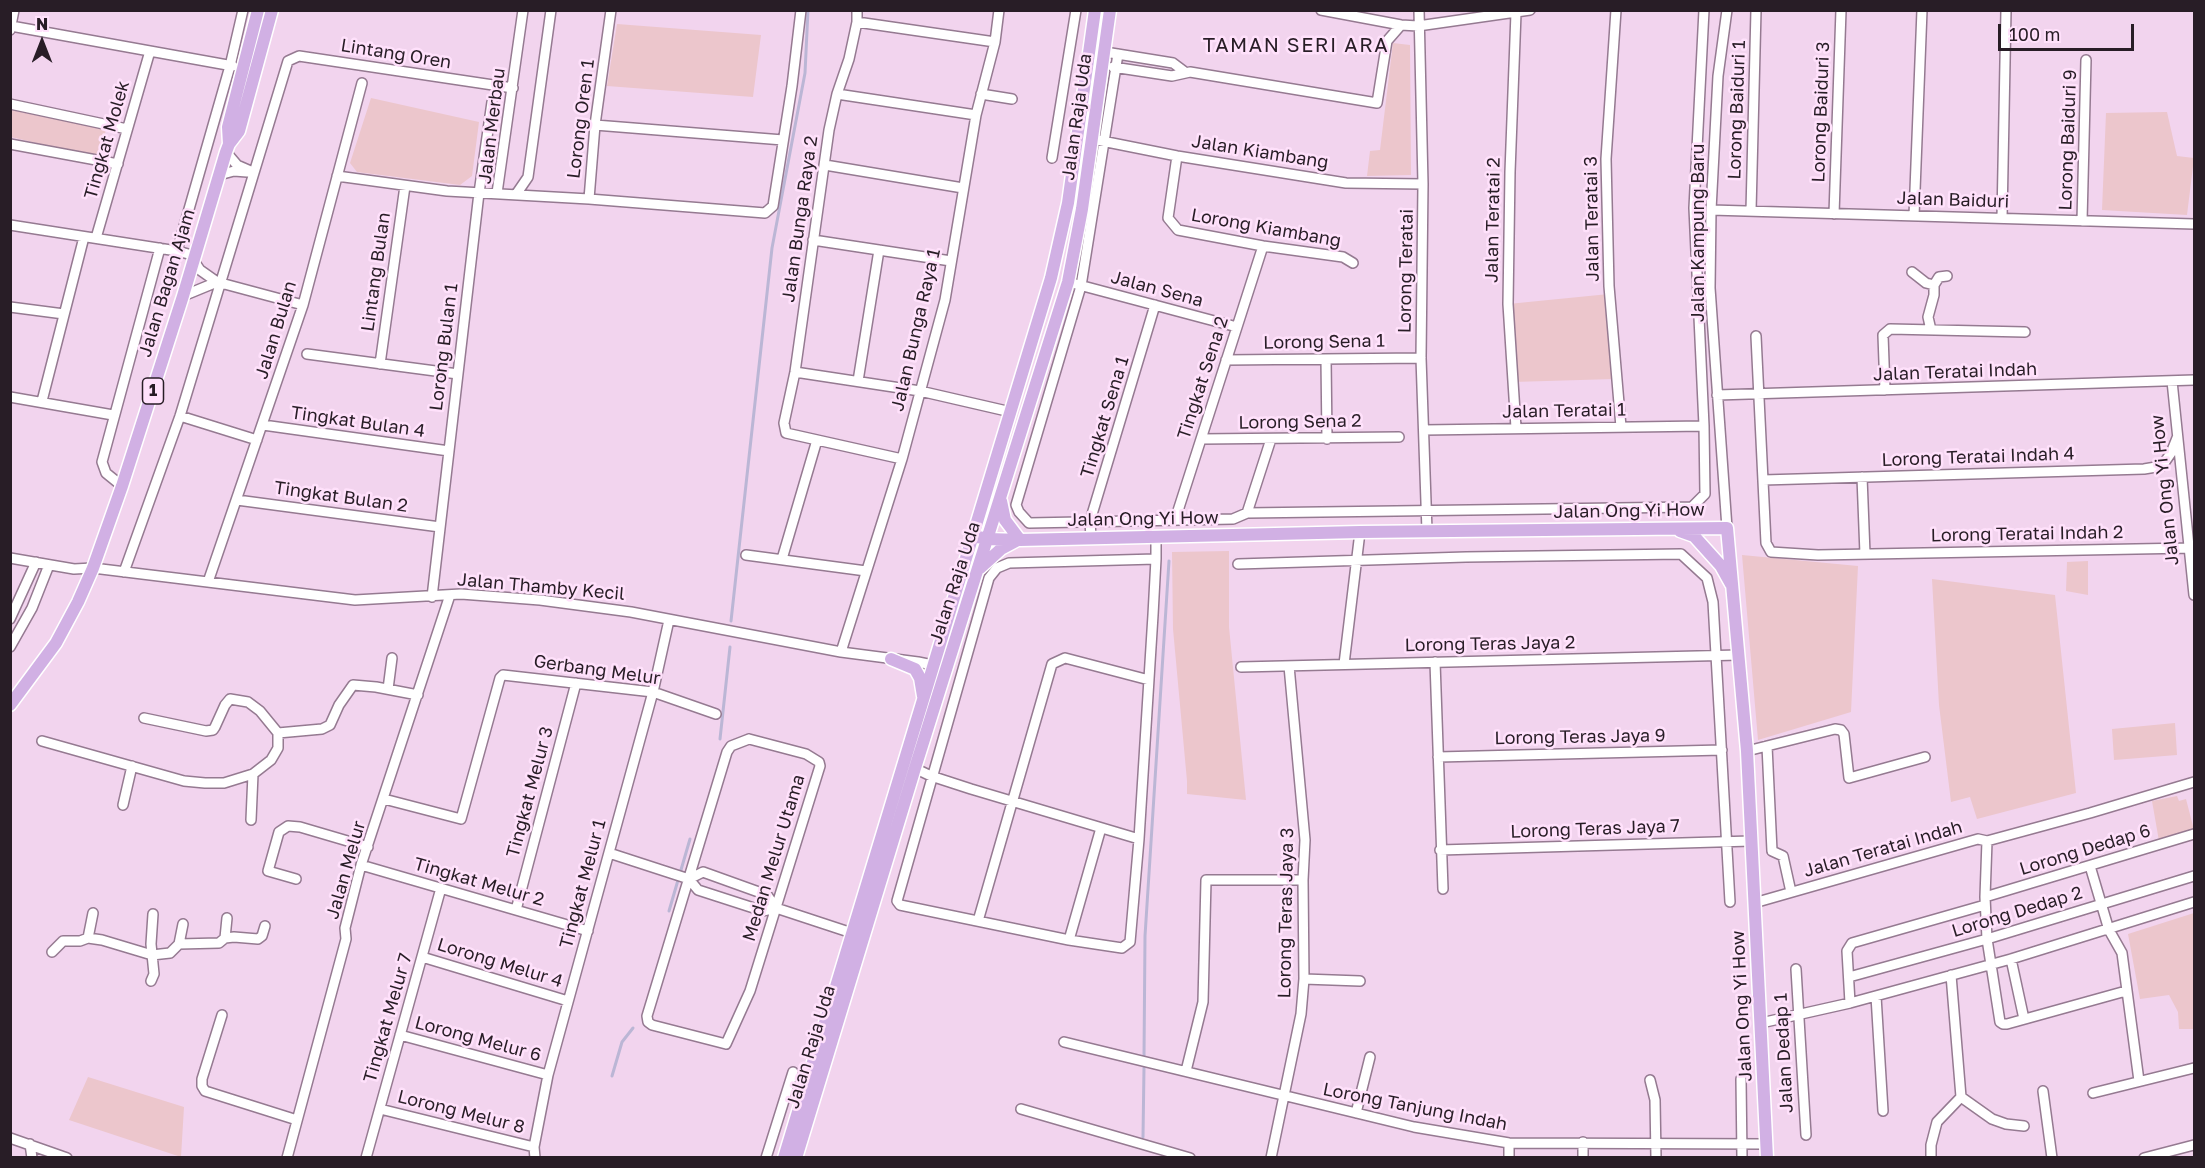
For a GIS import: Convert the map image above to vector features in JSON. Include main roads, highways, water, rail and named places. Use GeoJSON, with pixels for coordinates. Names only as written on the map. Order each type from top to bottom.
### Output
{"type":"FeatureCollection","features":[{"type":"Feature","properties":{"kind":"main road","name":"Jalan Bagan Ajam"},"geometry":{"type":"LineString","coordinates":[[10,705],[56,643],[93,568],[122,486],[195,258],[227,148],[236,67],[258,10]]}},
{"type":"Feature","properties":{"kind":"main road","name":"Jalan Bagan Ajam"},"geometry":{"type":"LineString","coordinates":[[227,148],[239,130],[272,10]]}},
{"type":"Feature","properties":{"kind":"main road","name":"Jalan Raja Uda"},"geometry":{"type":"LineString","coordinates":[[796,1158],[909,765],[923,703],[941,666],[973,536],[1051,278],[1067,207],[1095,10]]}},
{"type":"Feature","properties":{"kind":"main road","name":"Jalan Raja Uda"},"geometry":{"type":"LineString","coordinates":[[784,1158],[852,933],[941,666],[988,539],[1068,282],[1082,209],[1099,141],[1103,66],[1110,10]]}},
{"type":"Feature","properties":{"kind":"main road"},"geometry":{"type":"LineString","coordinates":[[1067,207],[1082,209]]}},
{"type":"Feature","properties":{"kind":"main road"},"geometry":{"type":"LineString","coordinates":[[977,570],[995,553],[1020,540],[1005,520],[1001,499]]}},
{"type":"Feature","properties":{"kind":"main road","name":"Jalan Ong Yi How"},"geometry":{"type":"LineString","coordinates":[[973,536],[1020,540],[1360,532],[1727,528],[1747,752],[1767,1158]]}},
{"type":"Feature","properties":{"kind":"main road"},"geometry":{"type":"LineString","coordinates":[[1674,529],[1694,536],[1721,567],[1733,588]]}},
{"type":"Feature","properties":{"kind":"main road"},"geometry":{"type":"LineString","coordinates":[[891,659],[915,669],[923,688],[923,703]]}},
{"type":"Feature","properties":{"kind":"waterway"},"geometry":{"type":"LineString","coordinates":[[731,621],[772,248],[805,73],[808,10]]}},
{"type":"Feature","properties":{"kind":"waterway"},"geometry":{"type":"LineString","coordinates":[[1144,1056],[1145,936],[1169,561]]}},
{"type":"Feature","properties":{"kind":"waterway"},"geometry":{"type":"LineString","coordinates":[[720,739],[730,647]]}},
{"type":"Feature","properties":{"kind":"waterway"},"geometry":{"type":"LineString","coordinates":[[669,911],[690,839]]}},
{"type":"Feature","properties":{"kind":"waterway"},"geometry":{"type":"LineString","coordinates":[[612,1076],[622,1042],[633,1028]]}},
{"type":"Feature","properties":{"kind":"waterway"},"geometry":{"type":"LineString","coordinates":[[1143,1137],[1144,1068]]}},
{"type":"Feature","properties":{"kind":"district","name":"TAMAN SERI ARA"},"geometry":{"type":"Point","coordinates":[1296,46]}}]}
